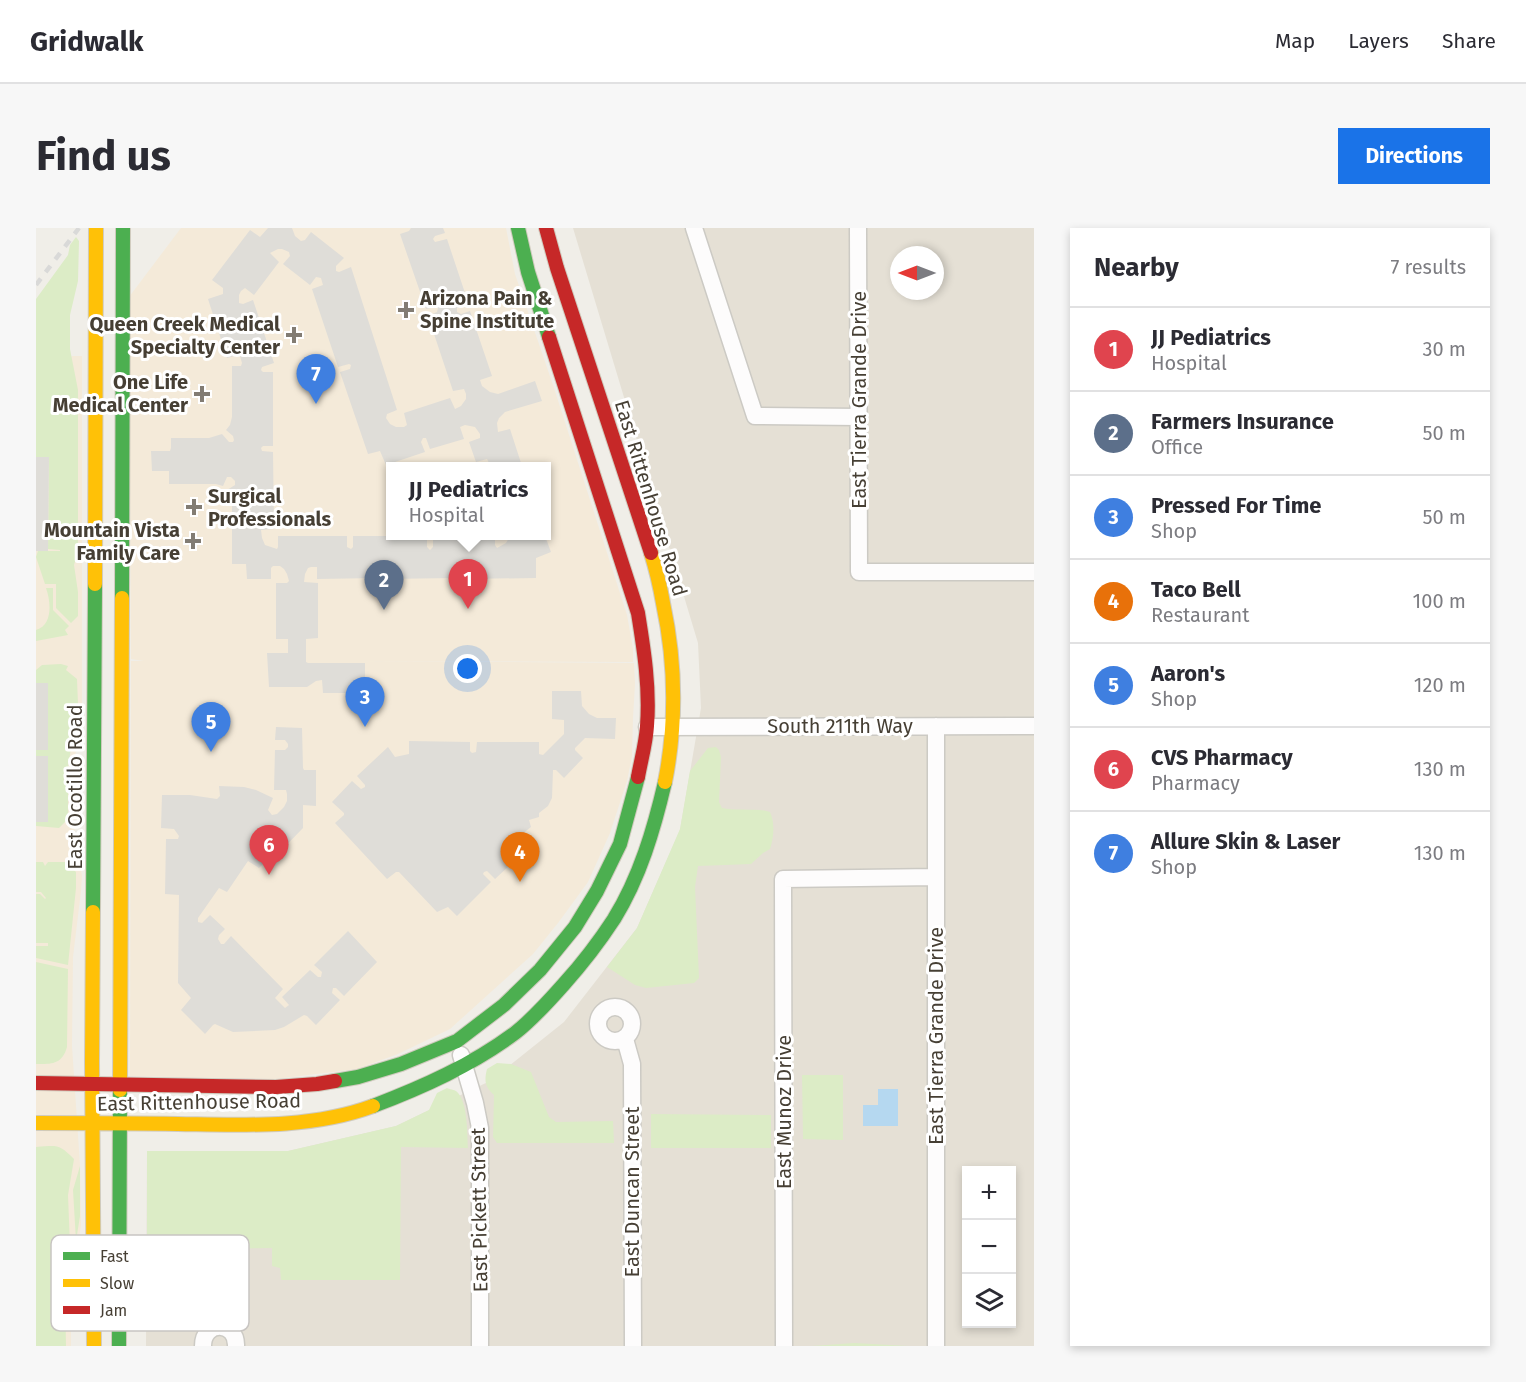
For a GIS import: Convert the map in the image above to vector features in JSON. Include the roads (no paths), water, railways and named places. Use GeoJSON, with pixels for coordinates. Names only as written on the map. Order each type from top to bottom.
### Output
{"type":"FeatureCollection","features":[{"type":"Feature","properties":{"kind":"main road","name":"East Ocotillo Road"},"geometry":{"type":"LineString","coordinates":[[93,1235],[96,228]]}},
{"type":"Feature","properties":{"kind":"main road"},"geometry":{"type":"LineString","coordinates":[[120,1235],[123,228]]}},
{"type":"Feature","properties":{"kind":"main road","name":"East Rittenhouse Road"},"geometry":{"type":"LineString","coordinates":[[36,1083],[276,1087],[317,1084],[358,1077],[401,1064],[457,1041],[526,986],[581,918],[597,891],[620,844],[636,785],[647,727],[647,686],[638,613],[528,272],[518,228]]}},
{"type":"Feature","properties":{"kind":"main road","name":"East Rittenhouse Road"},"geometry":{"type":"LineString","coordinates":[[36,1123],[266,1124],[312,1120],[358,1111],[412,1092],[465,1066],[516,1032],[550,999],[583,961],[616,916],[648,845],[668,769],[674,693],[673,668],[654,562],[557,268],[546,228]]}},
{"type":"Feature","properties":{"kind":"main road"},"geometry":{"type":"LineString","coordinates":[[94,792],[110,807],[120,810]]}},
{"type":"Feature","properties":{"kind":"main road"},"geometry":{"type":"LineString","coordinates":[[119,1331],[119,1346]]}},
{"type":"Feature","properties":{"kind":"street"},"geometry":{"type":"LineString","coordinates":[[694,228],[755,416],[858,417]]}},
{"type":"Feature","properties":{"kind":"street","name":"East Tierra Grande Drive"},"geometry":{"type":"LineString","coordinates":[[858,228],[859,572],[1034,572]]}},
{"type":"Feature","properties":{"kind":"street","name":"East Tierra Grande Drive"},"geometry":{"type":"LineString","coordinates":[[936,726],[936,1346]]}},
{"type":"Feature","properties":{"kind":"street","name":"South 211th Way"},"geometry":{"type":"LineString","coordinates":[[647,727],[1034,726]]}},
{"type":"Feature","properties":{"kind":"street","name":"East Munoz Drive"},"geometry":{"type":"LineString","coordinates":[[784,1346],[783,879],[936,878]]}},
{"type":"Feature","properties":{"kind":"street","name":"East Duncan Street"},"geometry":{"type":"LineString","coordinates":[[625,1039],[632,1064],[633,1346]]}},
{"type":"Feature","properties":{"kind":"street","name":"East Pickett Street"},"geometry":{"type":"LineString","coordinates":[[457,1041],[480,1128],[480,1346]]}},
{"type":"Feature","properties":{"kind":"street"},"geometry":{"type":"LineString","coordinates":[[203,1346],[204,1336],[209,1331]]}},
{"type":"Feature","properties":{"kind":"street"},"geometry":{"type":"LineString","coordinates":[[231,1331],[236,1340],[236,1346]]}},
{"type":"Feature","properties":{"kind":"water"},"geometry":{"type":"Polygon","coordinates":[[[878,1089],[898,1089],[898,1126],[863,1126],[863,1105],[878,1105],[878,1089]]]}},
{"type":"Feature","properties":{"kind":"railway"},"geometry":{"type":"LineString","coordinates":[[36,285],[79,228]]}},
{"type":"Feature","properties":{"kind":"place","name":"Arizona Pain & Spine Institute"},"geometry":{"type":"Point","coordinates":[406,310]}},
{"type":"Feature","properties":{"kind":"place","name":"Queen Creek Medical Specialty Center"},"geometry":{"type":"Point","coordinates":[294,335]}},
{"type":"Feature","properties":{"kind":"place","name":"One Life Medical Center"},"geometry":{"type":"Point","coordinates":[202,394]}},
{"type":"Feature","properties":{"kind":"place","name":"Allure Skin & Laser"},"geometry":{"type":"Point","coordinates":[316,404]}},
{"type":"Feature","properties":{"kind":"place","name":"Surgical Professionals"},"geometry":{"type":"Point","coordinates":[194,507]}},
{"type":"Feature","properties":{"kind":"place","name":"Mountain Vista Family Care"},"geometry":{"type":"Point","coordinates":[193,541]}},
{"type":"Feature","properties":{"kind":"place","name":"JJ Pediatrics"},"geometry":{"type":"Point","coordinates":[468,609]}},
{"type":"Feature","properties":{"kind":"place","name":"Farmers Insurance"},"geometry":{"type":"Point","coordinates":[384,610]}},
{"type":"Feature","properties":{"kind":"place","name":"Pressed For Time"},"geometry":{"type":"Point","coordinates":[365,727]}},
{"type":"Feature","properties":{"kind":"place","name":"Aaron's"},"geometry":{"type":"Point","coordinates":[211,752]}},
{"type":"Feature","properties":{"kind":"place","name":"CVS Pharmacy"},"geometry":{"type":"Point","coordinates":[269,875]}},
{"type":"Feature","properties":{"kind":"place","name":"Taco Bell"},"geometry":{"type":"Point","coordinates":[520,882]}}]}
